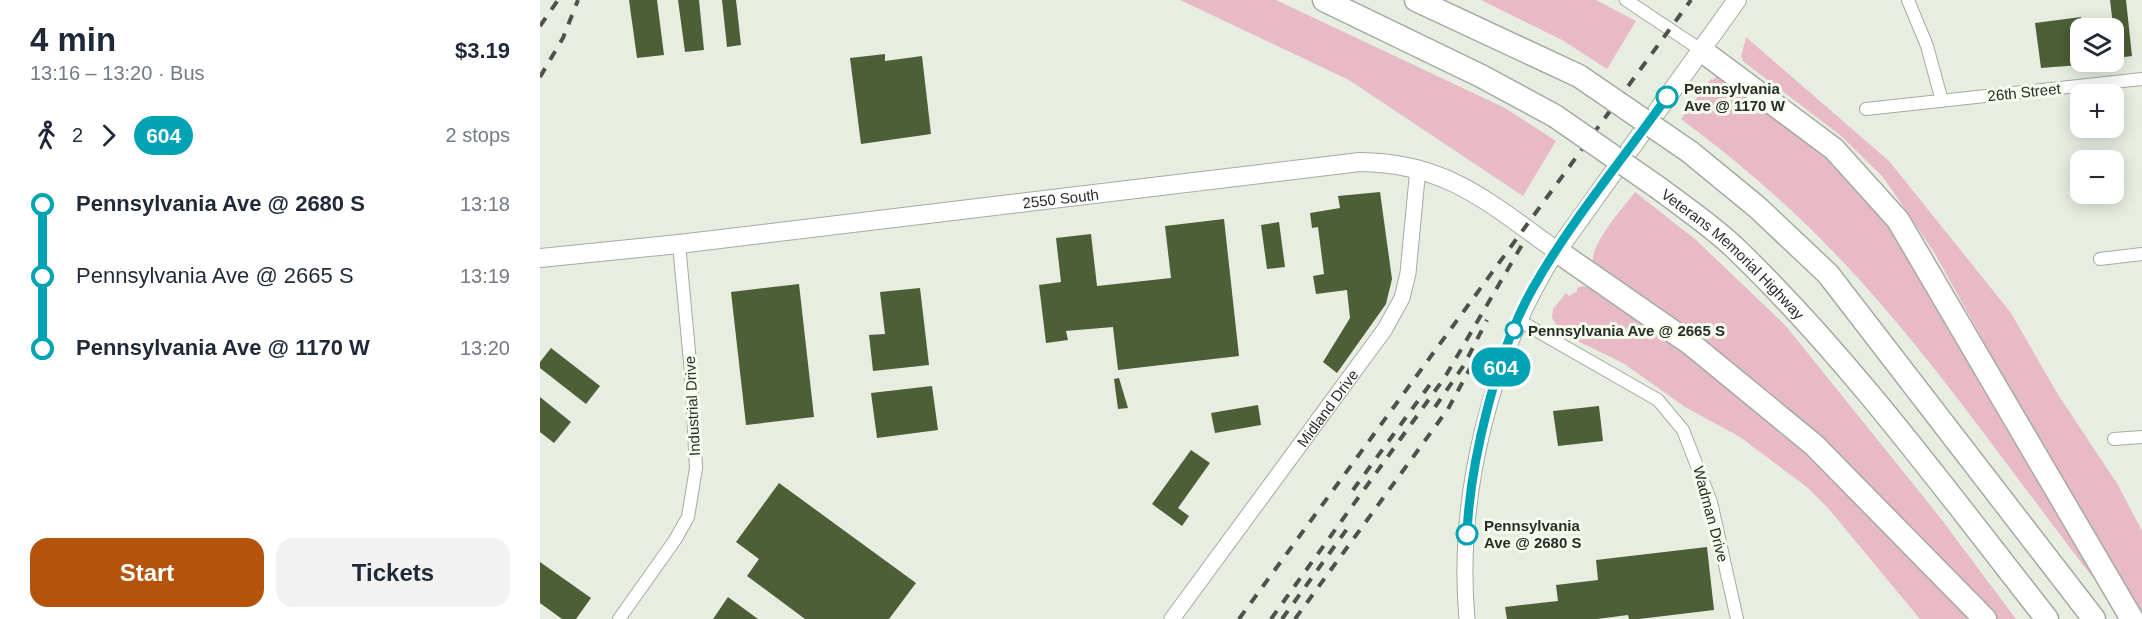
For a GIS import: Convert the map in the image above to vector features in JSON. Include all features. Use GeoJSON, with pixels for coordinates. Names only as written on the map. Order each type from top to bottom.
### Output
{"type":"FeatureCollection","features":[{"type":"Feature","properties":{"kind":"highway","name":"Veterans Memorial Highway"},"geometry":{"type":"LineString","coordinates":[[1324,0],[1481,76],[1555,116],[1660,189],[1733,246],[1799,314],[1886,415],[2047,619]]}},
{"type":"Feature","properties":{"kind":"highway"},"geometry":{"type":"LineString","coordinates":[[1416,0],[1579,76],[1690,152],[1757,207],[1828,274],[2094,619]]}},
{"type":"Feature","properties":{"kind":"highway"},"geometry":{"type":"LineString","coordinates":[[1701,50],[1834,148],[1898,220],[2132,619]]}},
{"type":"Feature","properties":{"kind":"highway"},"geometry":{"type":"LineString","coordinates":[[1557,251],[1691,344],[1814,445],[1985,619]]}},
{"type":"Feature","properties":{"kind":"main road"},"geometry":{"type":"LineString","coordinates":[[1557,251],[1737,0]]}},
{"type":"Feature","properties":{"kind":"main road","name":"2550 South"},"geometry":{"type":"LineString","coordinates":[[540,258],[679,244],[1360,162],[1390,163],[1418,168],[1443,176],[1470,190],[1557,251]]}},
{"type":"Feature","properties":{"kind":"street"},"geometry":{"type":"LineString","coordinates":[[1626,0],[1701,50]]}},
{"type":"Feature","properties":{"kind":"street"},"geometry":{"type":"LineString","coordinates":[[1908,0],[1927,46],[1942,101]]}},
{"type":"Feature","properties":{"kind":"street","name":"26th Street"},"geometry":{"type":"LineString","coordinates":[[1866,109],[2142,79]]}},
{"type":"Feature","properties":{"kind":"street","name":"Midland Drive"},"geometry":{"type":"LineString","coordinates":[[1172,619],[1385,328],[1402,298],[1408,273],[1418,168]]}},
{"type":"Feature","properties":{"kind":"street","name":"Industrial Drive"},"geometry":{"type":"LineString","coordinates":[[619,619],[675,540],[688,517],[693,488],[696,439],[679,244]]}},
{"type":"Feature","properties":{"kind":"street"},"geometry":{"type":"LineString","coordinates":[[1467,619],[1465,595],[1468,514],[1483,432],[1500,367],[1518,320],[1533,289],[1557,251]]}},
{"type":"Feature","properties":{"kind":"street"},"geometry":{"type":"LineString","coordinates":[[2100,259],[2142,254]]}},
{"type":"Feature","properties":{"kind":"street","name":"Wadman Drive"},"geometry":{"type":"LineString","coordinates":[[1518,320],[1658,400],[1683,430],[1711,502],[1737,619]]}},
{"type":"Feature","properties":{"kind":"street"},"geometry":{"type":"LineString","coordinates":[[2114,440],[2142,436]]}},
{"type":"Feature","properties":{"kind":"shaded area"},"geometry":{"type":"Polygon","coordinates":[[[1180,0],[1276,0],[1505,108],[1556,141],[1523,196],[1349,80],[1180,0]]]}},
{"type":"Feature","properties":{"kind":"shaded area"},"geometry":{"type":"Polygon","coordinates":[[[1481,0],[1596,0],[1636,21],[1607,69],[1562,40],[1481,0]]]}},
{"type":"Feature","properties":{"kind":"shaded area"},"geometry":{"type":"Polygon","coordinates":[[[1746,37],[1889,161],[2011,313],[2057,393],[2118,485],[2142,531],[2142,612],[2018,403],[1935,254],[1894,193],[1882,176],[1840,135],[1744,62],[1741,57],[1746,37]]]}},
{"type":"Feature","properties":{"kind":"shaded area"},"geometry":{"type":"Polygon","coordinates":[[[1717,76],[1818,143],[1894,232],[2122,614],[1942,379],[1858,277],[1786,205],[1681,119],[1711,79],[1717,76]]]}},
{"type":"Feature","properties":{"kind":"shaded area"},"geometry":{"type":"Polygon","coordinates":[[[1635,192],[1696,240],[1785,325],[1939,516],[2016,619],[1993,619],[1852,473],[1593,266],[1593,258],[1601,238],[1635,192]]]}},
{"type":"Feature","properties":{"kind":"shaded area"},"geometry":{"type":"Polygon","coordinates":[[[1583,286],[1600,289],[1638,322],[1702,364],[1777,422],[1971,619],[1920,619],[1828,508],[1808,488],[1740,437],[1685,407],[1623,363],[1563,334],[1552,318],[1553,309],[1566,293],[1569,296],[1577,291],[1577,288],[1583,286]]]}},
{"type":"Feature","properties":{"kind":"building"},"geometry":{"type":"Polygon","coordinates":[[[629,0],[657,0],[664,55],[637,58],[629,0]]]}},
{"type":"Feature","properties":{"kind":"building"},"geometry":{"type":"Polygon","coordinates":[[[678,0],[699,0],[704,50],[685,52],[678,0]]]}},
{"type":"Feature","properties":{"kind":"building"},"geometry":{"type":"Polygon","coordinates":[[[722,0],[736,0],[741,45],[727,47],[722,0]]]}},
{"type":"Feature","properties":{"kind":"building"},"geometry":{"type":"Polygon","coordinates":[[[2110,0],[2126,0],[2132,56],[2124,57],[2124,18],[2112,18],[2110,0]]]}},
{"type":"Feature","properties":{"kind":"building"},"geometry":{"type":"Polygon","coordinates":[[[2070,18],[2070,66],[2041,68],[2035,23],[2070,18]]]}},
{"type":"Feature","properties":{"kind":"building"},"geometry":{"type":"Polygon","coordinates":[[[885,54],[885,61],[922,56],[931,134],[861,144],[850,58],[885,54]]]}},
{"type":"Feature","properties":{"kind":"building"},"geometry":{"type":"Polygon","coordinates":[[[1380,192],[1392,279],[1386,304],[1337,373],[1323,362],[1350,318],[1347,290],[1316,294],[1313,276],[1324,274],[1318,227],[1312,228],[1310,213],[1340,208],[1338,196],[1380,192]]]}},
{"type":"Feature","properties":{"kind":"building"},"geometry":{"type":"Polygon","coordinates":[[[1224,219],[1239,356],[1118,370],[1113,327],[1066,331],[1068,340],[1046,343],[1039,285],[1061,282],[1056,238],[1091,234],[1097,286],[1171,278],[1165,226],[1224,219]]]}},
{"type":"Feature","properties":{"kind":"building"},"geometry":{"type":"Polygon","coordinates":[[[1279,222],[1285,267],[1267,269],[1261,225],[1279,222]]]}},
{"type":"Feature","properties":{"kind":"building"},"geometry":{"type":"Polygon","coordinates":[[[799,284],[814,417],[746,425],[731,292],[799,284]]]}},
{"type":"Feature","properties":{"kind":"building"},"geometry":{"type":"Polygon","coordinates":[[[920,288],[929,365],[873,371],[869,335],[885,334],[880,292],[920,288]]]}},
{"type":"Feature","properties":{"kind":"building"},"geometry":{"type":"Polygon","coordinates":[[[551,348],[600,386],[586,404],[540,368],[540,362],[551,348]]]}},
{"type":"Feature","properties":{"kind":"building"},"geometry":{"type":"Polygon","coordinates":[[[1119,378],[1128,408],[1118,409],[1114,379],[1119,378]]]}},
{"type":"Feature","properties":{"kind":"building"},"geometry":{"type":"Polygon","coordinates":[[[932,386],[938,430],[877,438],[871,393],[932,386]]]}},
{"type":"Feature","properties":{"kind":"building"},"geometry":{"type":"Polygon","coordinates":[[[540,397],[571,422],[554,443],[540,432],[540,397]]]}},
{"type":"Feature","properties":{"kind":"building"},"geometry":{"type":"Polygon","coordinates":[[[1258,405],[1261,425],[1215,433],[1211,413],[1258,405]]]}},
{"type":"Feature","properties":{"kind":"building"},"geometry":{"type":"Polygon","coordinates":[[[1599,406],[1603,441],[1558,446],[1553,411],[1599,406]]]}},
{"type":"Feature","properties":{"kind":"building"},"geometry":{"type":"Polygon","coordinates":[[[1191,450],[1210,463],[1178,508],[1189,516],[1182,526],[1152,504],[1191,450]]]}},
{"type":"Feature","properties":{"kind":"building"},"geometry":{"type":"Polygon","coordinates":[[[779,483],[916,583],[889,619],[805,619],[747,576],[759,559],[736,542],[779,483]]]}},
{"type":"Feature","properties":{"kind":"building"},"geometry":{"type":"Polygon","coordinates":[[[1707,547],[1714,610],[1639,619],[1629,619],[1628,615],[1597,619],[1507,619],[1505,607],[1558,601],[1556,585],[1598,580],[1596,560],[1707,547]]]}},
{"type":"Feature","properties":{"kind":"building"},"geometry":{"type":"Polygon","coordinates":[[[540,562],[591,598],[576,619],[562,619],[540,603],[540,562]]]}},
{"type":"Feature","properties":{"kind":"building"},"geometry":{"type":"Polygon","coordinates":[[[728,597],[758,619],[713,619],[728,597]]]}},
{"type":"Feature","properties":{"kind":"railway"},"geometry":{"type":"LineString","coordinates":[[540,26],[558,0]]}},
{"type":"Feature","properties":{"kind":"railway"},"geometry":{"type":"LineString","coordinates":[[540,77],[563,38],[578,0]]}},
{"type":"Feature","properties":{"kind":"railway"},"geometry":{"type":"LineString","coordinates":[[1239,619],[1691,0]]}},
{"type":"Feature","properties":{"kind":"railway"},"geometry":{"type":"LineString","coordinates":[[1271,619],[1445,377],[1526,238]]}},
{"type":"Feature","properties":{"kind":"railway"},"geometry":{"type":"LineString","coordinates":[[1435,407],[1464,365],[1487,320]]}},
{"type":"Feature","properties":{"kind":"railway"},"geometry":{"type":"LineString","coordinates":[[1295,619],[1448,409],[1474,361]]}},
{"type":"Feature","properties":{"kind":"railway"},"geometry":{"type":"LineString","coordinates":[[1353,490],[1431,383]]}},
{"type":"Feature","properties":{"kind":"railway"},"geometry":{"type":"LineString","coordinates":[[1282,619],[1347,529]]}},
{"type":"Feature","properties":{"kind":"bus line","name":"604"},"geometry":{"type":"LineString","coordinates":[[1467,534],[1468,514],[1483,432],[1500,367],[1518,320],[1533,289],[1557,251],[1667,97]]}},
{"type":"Feature","properties":{"kind":"place","name":"Pennsylvania Ave @ 1170 W"},"geometry":{"type":"Point","coordinates":[1667,97]}},
{"type":"Feature","properties":{"kind":"place","name":"Pennsylvania Ave @ 2665 S"},"geometry":{"type":"Point","coordinates":[1514,330]}},
{"type":"Feature","properties":{"kind":"place","name":"Pennsylvania Ave @ 2680 S"},"geometry":{"type":"Point","coordinates":[1467,534]}}]}
